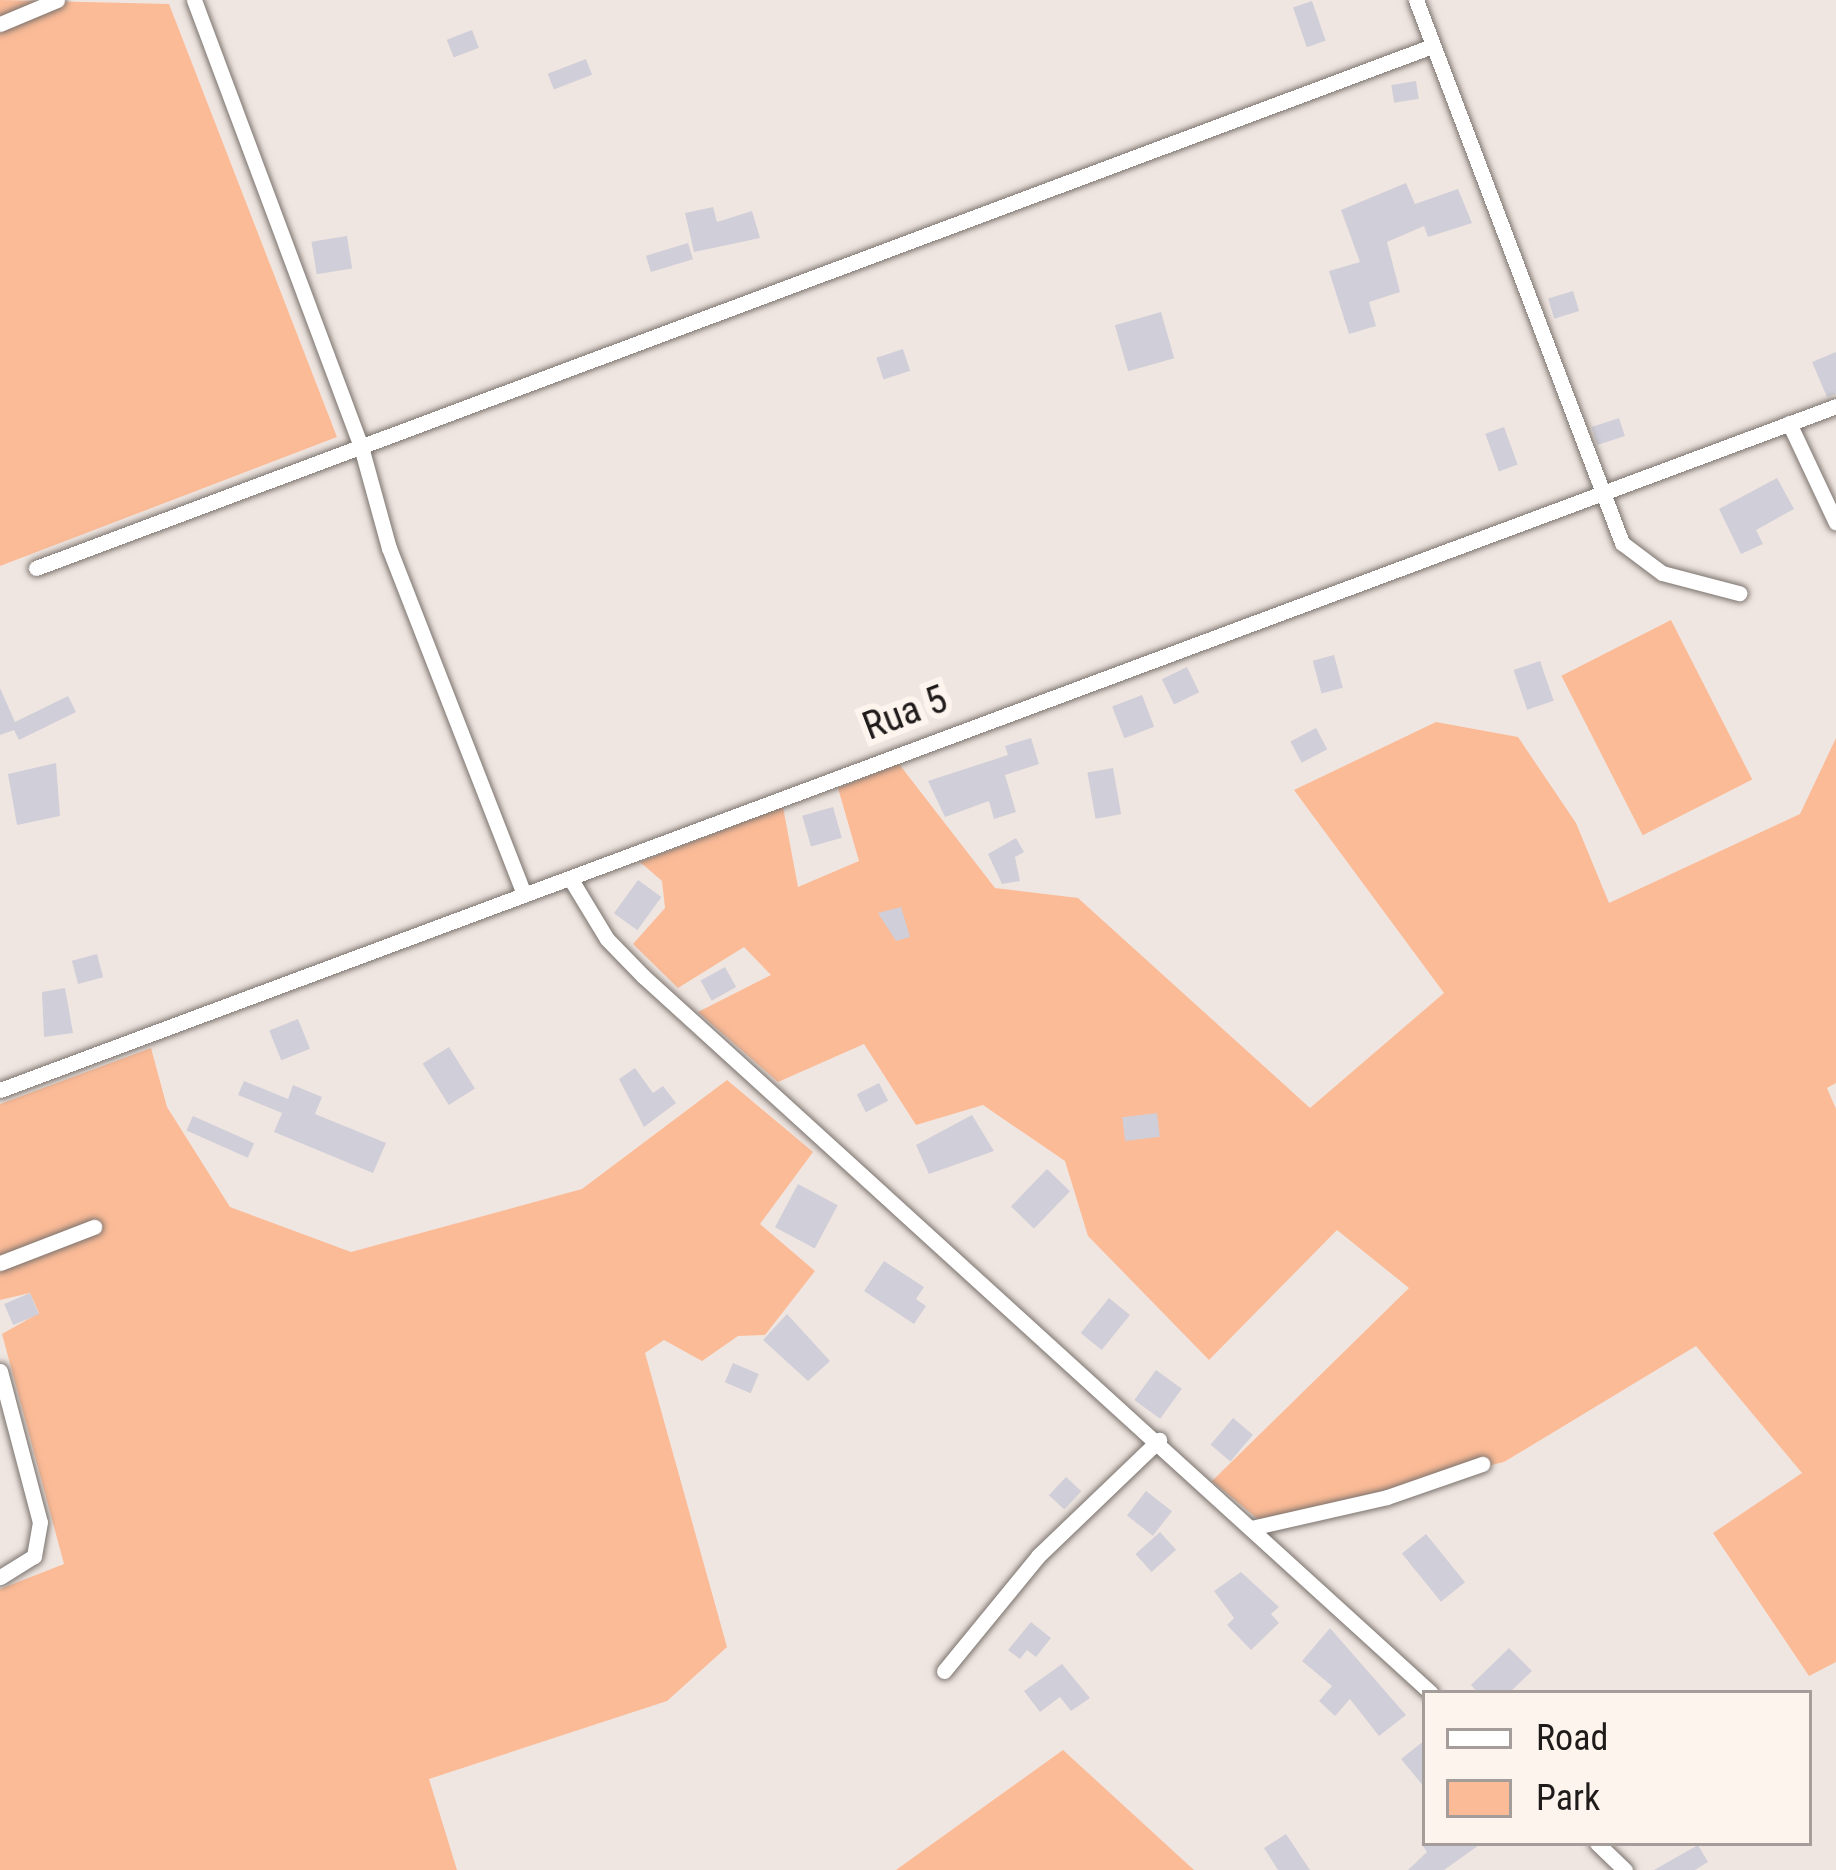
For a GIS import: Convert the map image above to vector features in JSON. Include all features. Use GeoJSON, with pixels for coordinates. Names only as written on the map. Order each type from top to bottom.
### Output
{"type":"FeatureCollection","features":[{"type":"Feature","properties":{"kind":"street"},"geometry":{"type":"LineString","coordinates":[[0,24],[57,0]]}},
{"type":"Feature","properties":{"kind":"street"},"geometry":{"type":"LineString","coordinates":[[194,0],[360,442],[377,517],[524,895]]}},
{"type":"Feature","properties":{"kind":"street"},"geometry":{"type":"LineString","coordinates":[[1416,0],[1622,542],[1645,566],[1739,593]]}},
{"type":"Feature","properties":{"kind":"street"},"geometry":{"type":"LineString","coordinates":[[36,568],[360,442],[1432,46]]}},
{"type":"Feature","properties":{"kind":"street","name":"Rua 5"},"geometry":{"type":"LineString","coordinates":[[0,1090],[1836,406]]}},
{"type":"Feature","properties":{"kind":"street"},"geometry":{"type":"LineString","coordinates":[[1789,423],[1836,523]]}},
{"type":"Feature","properties":{"kind":"street"},"geometry":{"type":"LineString","coordinates":[[570,878],[607,938],[643,976],[1159,1440],[1428,1690]]}},
{"type":"Feature","properties":{"kind":"street"},"geometry":{"type":"LineString","coordinates":[[0,1263],[94,1227]]}},
{"type":"Feature","properties":{"kind":"street"},"geometry":{"type":"LineString","coordinates":[[0,1371],[7,1424],[40,1535],[34,1556],[0,1577]]}},
{"type":"Feature","properties":{"kind":"street"},"geometry":{"type":"LineString","coordinates":[[944,1671],[1039,1556],[1159,1440]]}},
{"type":"Feature","properties":{"kind":"street"},"geometry":{"type":"LineString","coordinates":[[1251,1528],[1387,1497],[1482,1464]]}},
{"type":"Feature","properties":{"kind":"street"},"geometry":{"type":"LineString","coordinates":[[1600,1846],[1625,1870]]}},
{"type":"Feature","properties":{"kind":"green space"},"geometry":{"type":"Polygon","coordinates":[[[0,0],[169,4],[337,437],[0,566],[0,0]]]}},
{"type":"Feature","properties":{"kind":"green space"},"geometry":{"type":"Polygon","coordinates":[[[1671,620],[1752,779],[1643,835],[1561,676],[1671,620]]]}},
{"type":"Feature","properties":{"kind":"green space"},"geometry":{"type":"Polygon","coordinates":[[[1436,722],[1518,737],[1576,823],[1609,903],[1800,814],[1836,738],[1836,1083],[1827,1088],[1836,1109],[1836,1662],[1809,1676],[1713,1533],[1802,1473],[1696,1346],[1504,1462],[1259,1520],[1212,1481],[1409,1288],[1337,1230],[1209,1360],[1088,1236],[1065,1161],[983,1105],[916,1125],[864,1044],[778,1082],[698,1012],[771,975],[744,947],[678,988],[633,944],[665,908],[662,881],[640,862],[783,807],[798,887],[859,861],[838,788],[899,764],[995,888],[1078,898],[1310,1108],[1444,993],[1294,790],[1436,722]]]}},
{"type":"Feature","properties":{"kind":"green space"},"geometry":{"type":"Polygon","coordinates":[[[151,1048],[167,1107],[230,1207],[351,1252],[582,1189],[727,1080],[813,1152],[760,1224],[815,1271],[765,1335],[738,1336],[702,1361],[664,1340],[645,1353],[727,1647],[667,1701],[429,1779],[457,1870],[0,1870],[0,1589],[64,1564],[2,1334],[39,1313],[30,1293],[0,1300],[0,1104],[151,1048]]]}},
{"type":"Feature","properties":{"kind":"green space"},"geometry":{"type":"Polygon","coordinates":[[[1063,1750],[1194,1870],[896,1870],[1063,1750]]]}},
{"type":"Feature","properties":{"kind":"building"},"geometry":{"type":"Polygon","coordinates":[[[1312,1],[1326,41],[1307,47],[1293,8],[1312,1]]]}},
{"type":"Feature","properties":{"kind":"building"},"geometry":{"type":"Polygon","coordinates":[[[472,30],[479,48],[454,57],[447,40],[472,30]]]}},
{"type":"Feature","properties":{"kind":"building"},"geometry":{"type":"Polygon","coordinates":[[[586,59],[592,75],[554,90],[548,74],[586,59]]]}},
{"type":"Feature","properties":{"kind":"building"},"geometry":{"type":"Polygon","coordinates":[[[1416,81],[1419,99],[1394,103],[1391,85],[1416,81]]]}},
{"type":"Feature","properties":{"kind":"building"},"geometry":{"type":"Polygon","coordinates":[[[1406,183],[1415,204],[1458,189],[1472,223],[1428,237],[1424,226],[1387,242],[1400,292],[1369,302],[1376,326],[1349,334],[1329,271],[1360,262],[1341,210],[1406,183]]]}},
{"type":"Feature","properties":{"kind":"building"},"geometry":{"type":"Polygon","coordinates":[[[713,207],[717,222],[752,211],[760,238],[694,252],[685,213],[713,207]]]}},
{"type":"Feature","properties":{"kind":"building"},"geometry":{"type":"Polygon","coordinates":[[[347,236],[352,269],[317,274],[311,242],[347,236]]]}},
{"type":"Feature","properties":{"kind":"building"},"geometry":{"type":"Polygon","coordinates":[[[688,243],[693,259],[651,272],[646,256],[688,243]]]}},
{"type":"Feature","properties":{"kind":"building"},"geometry":{"type":"Polygon","coordinates":[[[1573,291],[1579,311],[1554,319],[1548,299],[1573,291]]]}},
{"type":"Feature","properties":{"kind":"building"},"geometry":{"type":"Polygon","coordinates":[[[1161,312],[1174,358],[1128,371],[1115,325],[1161,312]]]}},
{"type":"Feature","properties":{"kind":"building"},"geometry":{"type":"Polygon","coordinates":[[[903,349],[910,371],[883,380],[876,358],[903,349]]]}},
{"type":"Feature","properties":{"kind":"building"},"geometry":{"type":"Polygon","coordinates":[[[1836,352],[1836,394],[1827,397],[1812,362],[1836,352]]]}},
{"type":"Feature","properties":{"kind":"building"},"geometry":{"type":"Polygon","coordinates":[[[1619,418],[1625,436],[1597,445],[1591,427],[1619,418]]]}},
{"type":"Feature","properties":{"kind":"building"},"geometry":{"type":"Polygon","coordinates":[[[1504,427],[1518,465],[1499,471],[1485,434],[1504,427]]]}},
{"type":"Feature","properties":{"kind":"building"},"geometry":{"type":"Polygon","coordinates":[[[1777,478],[1794,509],[1756,530],[1763,544],[1741,554],[1719,509],[1777,478]]]}},
{"type":"Feature","properties":{"kind":"building"},"geometry":{"type":"Polygon","coordinates":[[[1334,655],[1343,688],[1322,694],[1313,661],[1334,655]]]}},
{"type":"Feature","properties":{"kind":"building"},"geometry":{"type":"Polygon","coordinates":[[[1540,661],[1554,701],[1527,710],[1514,670],[1540,661]]]}},
{"type":"Feature","properties":{"kind":"building"},"geometry":{"type":"Polygon","coordinates":[[[1187,667],[1199,692],[1174,704],[1162,679],[1187,667]]]}},
{"type":"Feature","properties":{"kind":"building"},"geometry":{"type":"Polygon","coordinates":[[[0,688],[15,722],[68,696],[76,712],[19,740],[14,730],[0,735],[0,688]]]}},
{"type":"Feature","properties":{"kind":"building"},"geometry":{"type":"Polygon","coordinates":[[[1142,695],[1154,727],[1124,738],[1112,706],[1142,695]]]}},
{"type":"Feature","properties":{"kind":"building"},"geometry":{"type":"Polygon","coordinates":[[[1316,728],[1327,749],[1302,763],[1290,742],[1316,728]]]}},
{"type":"Feature","properties":{"kind":"building"},"geometry":{"type":"Polygon","coordinates":[[[1031,738],[1039,764],[1005,775],[1016,812],[994,819],[989,801],[945,817],[928,781],[1008,755],[1005,746],[1031,738]]]}},
{"type":"Feature","properties":{"kind":"building"},"geometry":{"type":"Polygon","coordinates":[[[56,763],[60,816],[17,825],[8,774],[56,763]]]}},
{"type":"Feature","properties":{"kind":"building"},"geometry":{"type":"Polygon","coordinates":[[[1113,768],[1121,814],[1096,819],[1087,773],[1113,768]]]}},
{"type":"Feature","properties":{"kind":"building"},"geometry":{"type":"Polygon","coordinates":[[[833,807],[842,838],[811,847],[802,816],[833,807]]]}},
{"type":"Feature","properties":{"kind":"building"},"geometry":{"type":"Polygon","coordinates":[[[1016,838],[1024,852],[1015,857],[1020,881],[1002,884],[988,854],[1016,838]]]}},
{"type":"Feature","properties":{"kind":"building"},"geometry":{"type":"Polygon","coordinates":[[[638,880],[661,897],[637,930],[614,913],[638,880]]]}},
{"type":"Feature","properties":{"kind":"building"},"geometry":{"type":"Polygon","coordinates":[[[901,907],[910,937],[896,941],[878,913],[901,907]]]}},
{"type":"Feature","properties":{"kind":"building"},"geometry":{"type":"Polygon","coordinates":[[[97,954],[103,977],[78,984],[72,961],[97,954]]]}},
{"type":"Feature","properties":{"kind":"building"},"geometry":{"type":"Polygon","coordinates":[[[725,967],[736,987],[712,1001],[701,981],[725,967]]]}},
{"type":"Feature","properties":{"kind":"building"},"geometry":{"type":"Polygon","coordinates":[[[65,988],[73,1033],[44,1037],[42,992],[65,988]]]}},
{"type":"Feature","properties":{"kind":"building"},"geometry":{"type":"Polygon","coordinates":[[[298,1019],[310,1049],[281,1060],[269,1031],[298,1019]]]}},
{"type":"Feature","properties":{"kind":"building"},"geometry":{"type":"Polygon","coordinates":[[[449,1047],[475,1089],[449,1105],[423,1063],[449,1047]]]}},
{"type":"Feature","properties":{"kind":"building"},"geometry":{"type":"Polygon","coordinates":[[[635,1068],[653,1093],[663,1086],[676,1103],[644,1127],[619,1079],[635,1068]]]}},
{"type":"Feature","properties":{"kind":"building"},"geometry":{"type":"Polygon","coordinates":[[[244,1081],[288,1099],[293,1085],[322,1097],[315,1114],[386,1143],[373,1173],[274,1132],[282,1113],[238,1095],[244,1081]]]}},
{"type":"Feature","properties":{"kind":"building"},"geometry":{"type":"Polygon","coordinates":[[[879,1083],[888,1101],[866,1112],[857,1094],[879,1083]]]}},
{"type":"Feature","properties":{"kind":"building"},"geometry":{"type":"Polygon","coordinates":[[[1157,1113],[1160,1137],[1125,1141],[1122,1117],[1157,1113]]]}},
{"type":"Feature","properties":{"kind":"building"},"geometry":{"type":"Polygon","coordinates":[[[972,1115],[994,1151],[929,1174],[916,1145],[972,1115]]]}},
{"type":"Feature","properties":{"kind":"building"},"geometry":{"type":"Polygon","coordinates":[[[193,1116],[254,1143],[248,1158],[186,1131],[193,1116]]]}},
{"type":"Feature","properties":{"kind":"building"},"geometry":{"type":"Polygon","coordinates":[[[1047,1169],[1070,1191],[1034,1229],[1011,1206],[1047,1169]]]}},
{"type":"Feature","properties":{"kind":"building"},"geometry":{"type":"Polygon","coordinates":[[[798,1184],[838,1205],[815,1248],[775,1227],[798,1184]]]}},
{"type":"Feature","properties":{"kind":"building"},"geometry":{"type":"Polygon","coordinates":[[[884,1261],[924,1287],[916,1299],[926,1306],[914,1324],[864,1291],[884,1261]]]}},
{"type":"Feature","properties":{"kind":"building"},"geometry":{"type":"Polygon","coordinates":[[[30,1293],[39,1314],[13,1325],[4,1304],[30,1293]]]}},
{"type":"Feature","properties":{"kind":"building"},"geometry":{"type":"Polygon","coordinates":[[[1109,1298],[1130,1315],[1102,1350],[1081,1333],[1109,1298]]]}},
{"type":"Feature","properties":{"kind":"building"},"geometry":{"type":"Polygon","coordinates":[[[787,1314],[830,1361],[808,1381],[763,1340],[787,1314]]]}},
{"type":"Feature","properties":{"kind":"building"},"geometry":{"type":"Polygon","coordinates":[[[733,1363],[759,1374],[751,1393],[725,1382],[733,1363]]]}},
{"type":"Feature","properties":{"kind":"building"},"geometry":{"type":"Polygon","coordinates":[[[1156,1370],[1182,1389],[1160,1419],[1134,1400],[1156,1370]]]}},
{"type":"Feature","properties":{"kind":"building"},"geometry":{"type":"Polygon","coordinates":[[[1233,1418],[1253,1435],[1230,1462],[1211,1445],[1233,1418]]]}},
{"type":"Feature","properties":{"kind":"building"},"geometry":{"type":"Polygon","coordinates":[[[1066,1477],[1081,1491],[1064,1510],[1049,1495],[1066,1477]]]}},
{"type":"Feature","properties":{"kind":"building"},"geometry":{"type":"Polygon","coordinates":[[[1146,1491],[1172,1511],[1153,1536],[1127,1515],[1146,1491]]]}},
{"type":"Feature","properties":{"kind":"building"},"geometry":{"type":"Polygon","coordinates":[[[1160,1532],[1176,1550],[1152,1572],[1135,1554],[1160,1532]]]}},
{"type":"Feature","properties":{"kind":"building"},"geometry":{"type":"Polygon","coordinates":[[[1426,1534],[1465,1582],[1441,1602],[1402,1554],[1426,1534]]]}},
{"type":"Feature","properties":{"kind":"building"},"geometry":{"type":"Polygon","coordinates":[[[1241,1572],[1279,1607],[1271,1614],[1279,1623],[1251,1650],[1227,1625],[1234,1618],[1214,1591],[1241,1572]]]}},
{"type":"Feature","properties":{"kind":"building"},"geometry":{"type":"Polygon","coordinates":[[[1031,1622],[1051,1638],[1036,1657],[1027,1650],[1020,1659],[1008,1650],[1031,1622]]]}},
{"type":"Feature","properties":{"kind":"building"},"geometry":{"type":"Polygon","coordinates":[[[1330,1628],[1406,1715],[1379,1736],[1350,1699],[1335,1716],[1319,1701],[1332,1686],[1302,1661],[1330,1628]]]}},
{"type":"Feature","properties":{"kind":"building"},"geometry":{"type":"Polygon","coordinates":[[[1509,1648],[1532,1671],[1512,1690],[1475,1690],[1471,1685],[1509,1648]]]}},
{"type":"Feature","properties":{"kind":"building"},"geometry":{"type":"Polygon","coordinates":[[[1062,1664],[1090,1698],[1071,1711],[1060,1697],[1040,1712],[1024,1691],[1062,1664]]]}},
{"type":"Feature","properties":{"kind":"building"},"geometry":{"type":"Polygon","coordinates":[[[1422,1742],[1422,1784],[1401,1759],[1422,1742]]]}},
{"type":"Feature","properties":{"kind":"building"},"geometry":{"type":"Polygon","coordinates":[[[1286,1834],[1310,1870],[1278,1870],[1264,1848],[1286,1834]]]}},
{"type":"Feature","properties":{"kind":"building"},"geometry":{"type":"Polygon","coordinates":[[[1423,1846],[1478,1846],[1444,1870],[1408,1870],[1427,1852],[1423,1846]]]}},
{"type":"Feature","properties":{"kind":"building"},"geometry":{"type":"Polygon","coordinates":[[[1696,1846],[1708,1862],[1695,1870],[1654,1870],[1696,1846]]]}}]}
